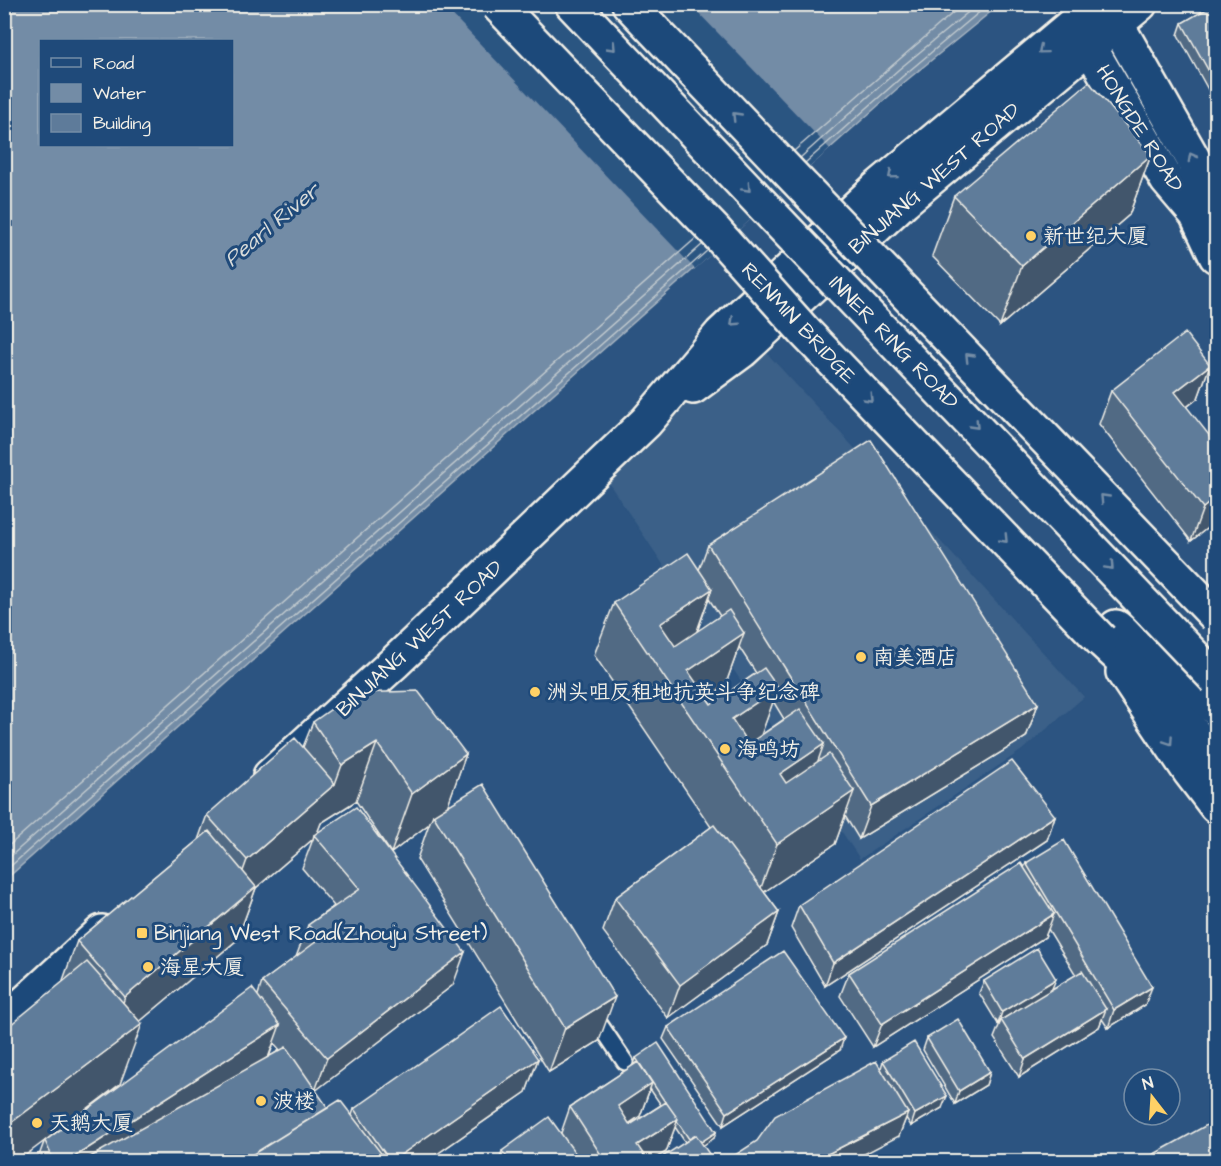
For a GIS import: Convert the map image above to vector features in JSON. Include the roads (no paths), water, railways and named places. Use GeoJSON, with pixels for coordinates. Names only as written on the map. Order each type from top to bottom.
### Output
{"type":"FeatureCollection","features":[{"type":"Feature","properties":{"kind":"main road","name":"RENMIN BRIDGE"},"geometry":{"type":"LineString","coordinates":[[497,4],[715,231],[805,332],[1109,634]]}},
{"type":"Feature","properties":{"kind":"main road","name":"RENMIN BRIDGE"},"geometry":{"type":"LineString","coordinates":[[518,4],[987,489],[1109,634]]}},
{"type":"Feature","properties":{"kind":"main road","name":"INNER RING ROAD"},"geometry":{"type":"LineString","coordinates":[[572,4],[1216,679]]}},
{"type":"Feature","properties":{"kind":"main road","name":"INNER RING ROAD"},"geometry":{"type":"LineString","coordinates":[[629,4],[1216,616]]}},
{"type":"Feature","properties":{"kind":"main road","name":"HONGDE ROAD"},"geometry":{"type":"LineString","coordinates":[[1110,11],[1196,164],[1206,208],[1167,180],[1089,46],[1110,11]]}},
{"type":"Feature","properties":{"kind":"main road","name":"BINJIANG WEST ROAD"},"geometry":{"type":"LineString","coordinates":[[248,797],[382,681],[646,422],[721,334],[876,189],[1110,11]]}},
{"type":"Feature","properties":{"kind":"main road","name":"BINJIANG WEST ROAD"},"geometry":{"type":"LineString","coordinates":[[646,422],[742,351],[904,201],[1089,46]]}},
{"type":"Feature","properties":{"kind":"main road"},"geometry":{"type":"LineString","coordinates":[[1206,208],[1216,256]]}},
{"type":"Feature","properties":{"kind":"main road"},"geometry":{"type":"LineString","coordinates":[[1109,634],[1216,709]]}},
{"type":"Feature","properties":{"kind":"main road"},"geometry":{"type":"LineString","coordinates":[[1109,634],[1216,732]]}},
{"type":"Feature","properties":{"kind":"main road"},"geometry":{"type":"LineString","coordinates":[[1109,634],[1142,677],[1216,757]]}},
{"type":"Feature","properties":{"kind":"main road"},"geometry":{"type":"LineString","coordinates":[[1109,634],[1190,772],[1216,806]]}},
{"type":"Feature","properties":{"kind":"main road"},"geometry":{"type":"LineString","coordinates":[[4,1022],[127,909]]}},
{"type":"Feature","properties":{"kind":"lane"},"geometry":{"type":"LineString","coordinates":[[586,1004],[624,1062]]}},
{"type":"Feature","properties":{"kind":"water","name":"Pearl River"},"geometry":{"type":"Polygon","coordinates":[[[5,5],[999,5],[907,80],[5,880],[5,5]]]}},
{"type":"Feature","properties":{"kind":"place","name":"新世纪大厦"},"geometry":{"type":"Point","coordinates":[1031,236]}},
{"type":"Feature","properties":{"kind":"place","name":"南美酒店"},"geometry":{"type":"Point","coordinates":[861,657]}},
{"type":"Feature","properties":{"kind":"place","name":"洲头咀反租地抗英斗争纪念碑"},"geometry":{"type":"Point","coordinates":[535,692]}},
{"type":"Feature","properties":{"kind":"place","name":"海鸣坊"},"geometry":{"type":"Point","coordinates":[725,749]}},
{"type":"Feature","properties":{"kind":"place","name":"Binjiang West Road(Zhouju Street)"},"geometry":{"type":"Point","coordinates":[142,933]}},
{"type":"Feature","properties":{"kind":"place","name":"海星大厦"},"geometry":{"type":"Point","coordinates":[148,967]}},
{"type":"Feature","properties":{"kind":"place","name":"波楼"},"geometry":{"type":"Point","coordinates":[261,1101]}},
{"type":"Feature","properties":{"kind":"place","name":"天鹅大厦"},"geometry":{"type":"Point","coordinates":[37,1123]}}]}
